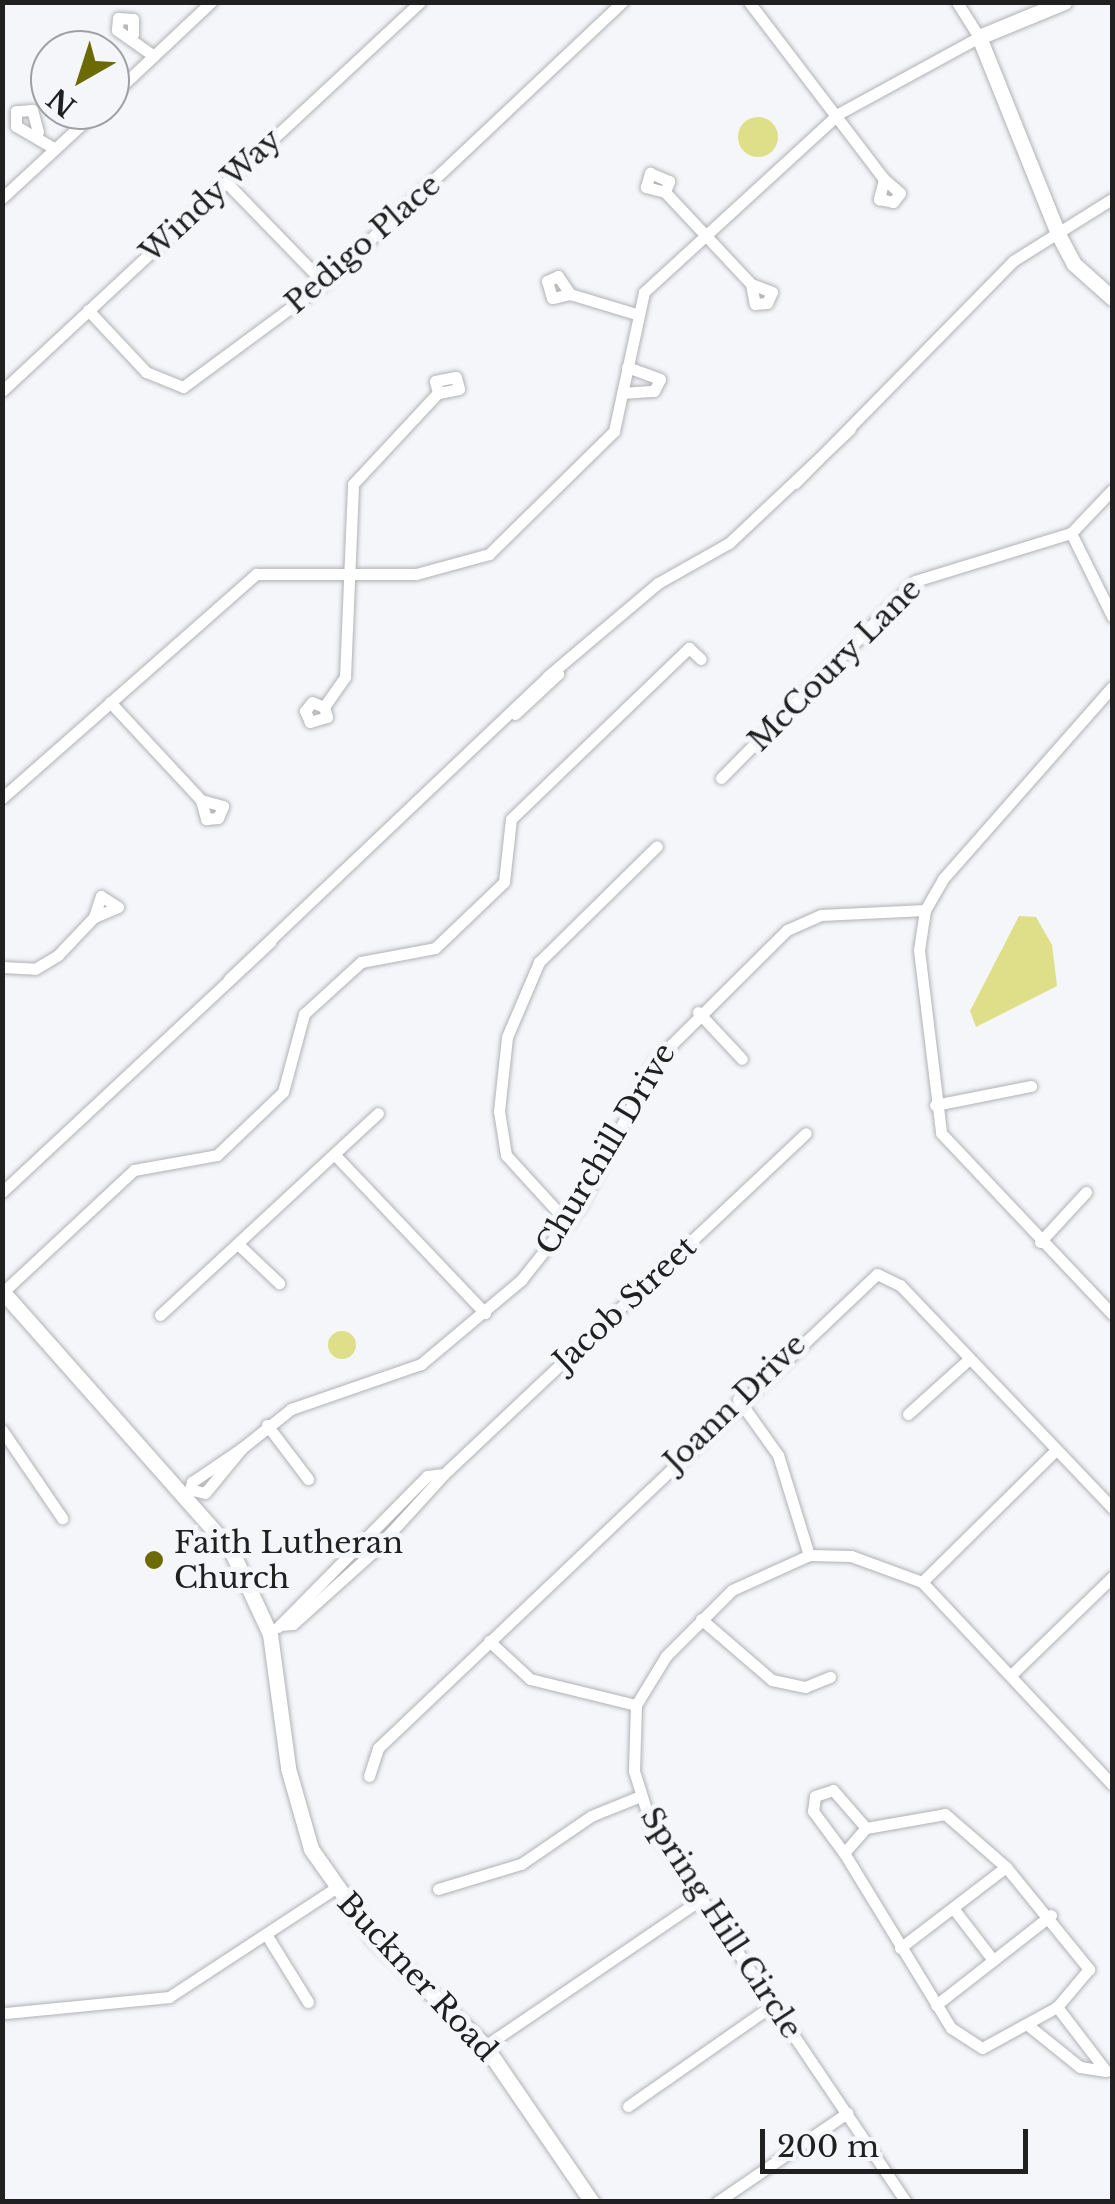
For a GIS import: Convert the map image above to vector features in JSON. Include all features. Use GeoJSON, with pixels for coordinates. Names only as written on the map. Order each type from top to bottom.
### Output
{"type":"FeatureCollection","features":[{"type":"Feature","properties":{"kind":"street"},"geometry":{"type":"LineString","coordinates":[[130,79],[212,2]]}},
{"type":"Feature","properties":{"kind":"street","name":"Windy Way"},"geometry":{"type":"LineString","coordinates":[[2,390],[420,2]]}},
{"type":"Feature","properties":{"kind":"street","name":"Pedigo Place"},"geometry":{"type":"LineString","coordinates":[[88,310],[146,372],[183,387],[324,282],[622,2]]}},
{"type":"Feature","properties":{"kind":"street"},"geometry":{"type":"LineString","coordinates":[[748,2],[838,114],[884,179]]}},
{"type":"Feature","properties":{"kind":"street"},"geometry":{"type":"LineString","coordinates":[[957,2],[979,37],[1058,234],[1074,264],[1112,298]]}},
{"type":"Feature","properties":{"kind":"street"},"geometry":{"type":"LineString","coordinates":[[2,798],[256,574],[452,570],[489,554],[614,431],[636,314],[644,292],[838,114],[979,37],[1064,2]]}},
{"type":"Feature","properties":{"kind":"street"},"geometry":{"type":"LineString","coordinates":[[134,34],[154,56]]}},
{"type":"Feature","properties":{"kind":"street"},"geometry":{"type":"LineString","coordinates":[[2,198],[75,130]]}},
{"type":"Feature","properties":{"kind":"street"},"geometry":{"type":"LineString","coordinates":[[38,132],[55,149]]}},
{"type":"Feature","properties":{"kind":"street"},"geometry":{"type":"LineString","coordinates":[[226,182],[324,282]]}},
{"type":"Feature","properties":{"kind":"street"},"geometry":{"type":"LineString","coordinates":[[665,192],[750,284]]}},
{"type":"Feature","properties":{"kind":"street"},"geometry":{"type":"LineString","coordinates":[[2,1192],[658,583],[729,544],[850,429],[1013,261],[1112,199]]}},
{"type":"Feature","properties":{"kind":"street"},"geometry":{"type":"LineString","coordinates":[[570,294],[636,314]]}},
{"type":"Feature","properties":{"kind":"street"},"geometry":{"type":"LineString","coordinates":[[622,393],[654,391],[660,379],[626,367]]}},
{"type":"Feature","properties":{"kind":"street"},"geometry":{"type":"LineString","coordinates":[[324,707],[346,677],[354,484],[438,394]]}},
{"type":"Feature","properties":{"kind":"street","name":"McCoury Lane"},"geometry":{"type":"LineString","coordinates":[[721,778],[914,581],[1071,533],[1112,490]]}},
{"type":"Feature","properties":{"kind":"street"},"geometry":{"type":"LineString","coordinates":[[1071,533],[1112,616]]}},
{"type":"Feature","properties":{"kind":"street"},"geometry":{"type":"LineString","coordinates":[[3,1292],[134,1170],[217,1155],[283,1092],[304,1014],[361,962],[435,948],[504,882],[511,819],[689,648],[700,660]]}},
{"type":"Feature","properties":{"kind":"street"},"geometry":{"type":"LineString","coordinates":[[1112,687],[925,910],[919,950],[934,1105],[950,1149],[1112,1314]]}},
{"type":"Feature","properties":{"kind":"street"},"geometry":{"type":"LineString","coordinates":[[110,702],[201,800]]}},
{"type":"Feature","properties":{"kind":"street"},"geometry":{"type":"LineString","coordinates":[[568,1223],[506,1155],[499,1111],[507,1037],[539,962],[657,846]]}},
{"type":"Feature","properties":{"kind":"street","name":"Churchill Drive"},"geometry":{"type":"LineString","coordinates":[[191,1492],[205,1493],[267,1425],[421,1364],[485,1313],[568,1223],[642,1083],[698,1012],[802,920],[925,910]]}},
{"type":"Feature","properties":{"kind":"street"},"geometry":{"type":"LineString","coordinates":[[2,967],[35,968],[94,918]]}},
{"type":"Feature","properties":{"kind":"street"},"geometry":{"type":"LineString","coordinates":[[698,1012],[742,1060]]}},
{"type":"Feature","properties":{"kind":"street"},"geometry":{"type":"LineString","coordinates":[[934,1105],[1032,1086]]}},
{"type":"Feature","properties":{"kind":"street"},"geometry":{"type":"LineString","coordinates":[[160,1315],[240,1246],[378,1113]]}},
{"type":"Feature","properties":{"kind":"street","name":"Jacob Street"},"geometry":{"type":"LineString","coordinates":[[275,1629],[427,1476],[444,1474],[806,1133]]}},
{"type":"Feature","properties":{"kind":"street"},"geometry":{"type":"LineString","coordinates":[[335,1155],[485,1313]]}},
{"type":"Feature","properties":{"kind":"street"},"geometry":{"type":"LineString","coordinates":[[1040,1242],[1086,1192]]}},
{"type":"Feature","properties":{"kind":"street"},"geometry":{"type":"LineString","coordinates":[[240,1246],[279,1283]]}},
{"type":"Feature","properties":{"kind":"street","name":"Joann Drive"},"geometry":{"type":"LineString","coordinates":[[369,1776],[378,1748],[738,1399],[877,1274],[900,1285],[1112,1508]]}},
{"type":"Feature","properties":{"kind":"street","name":"Buckner Road"},"geometry":{"type":"LineString","coordinates":[[3,1292],[191,1492],[244,1572],[275,1629],[297,1808],[334,1889],[485,2046],[592,2202]]}},
{"type":"Feature","properties":{"kind":"street"},"geometry":{"type":"LineString","coordinates":[[908,1414],[968,1360]]}},
{"type":"Feature","properties":{"kind":"street"},"geometry":{"type":"LineString","coordinates":[[738,1399],[778,1455],[808,1555]]}},
{"type":"Feature","properties":{"kind":"street"},"geometry":{"type":"LineString","coordinates":[[267,1425],[308,1479]]}},
{"type":"Feature","properties":{"kind":"street"},"geometry":{"type":"LineString","coordinates":[[2,1430],[62,1518]]}},
{"type":"Feature","properties":{"kind":"street"},"geometry":{"type":"LineString","coordinates":[[922,1582],[1056,1450]]}},
{"type":"Feature","properties":{"kind":"street"},"geometry":{"type":"LineString","coordinates":[[490,1641],[530,1679],[636,1705],[701,1620],[746,1581],[808,1555],[851,1556],[922,1582],[1112,1784]]}},
{"type":"Feature","properties":{"kind":"street"},"geometry":{"type":"LineString","coordinates":[[1011,1675],[1112,1578]]}},
{"type":"Feature","properties":{"kind":"street"},"geometry":{"type":"LineString","coordinates":[[701,1620],[772,1680],[805,1687],[830,1677]]}},
{"type":"Feature","properties":{"kind":"street","name":"Spring Hill Circle"},"geometry":{"type":"LineString","coordinates":[[636,1705],[638,1798],[701,1899],[906,2202]]}},
{"type":"Feature","properties":{"kind":"street"},"geometry":{"type":"LineString","coordinates":[[844,1854],[866,1828],[946,1814],[1006,1867],[1051,1916],[1089,1969],[1057,2007],[1029,2026],[982,2048],[936,2005],[814,1811],[815,1796],[833,1790],[866,1828]]}},
{"type":"Feature","properties":{"kind":"street"},"geometry":{"type":"LineString","coordinates":[[438,1888],[521,1864],[591,1816],[638,1798]]}},
{"type":"Feature","properties":{"kind":"street"},"geometry":{"type":"LineString","coordinates":[[900,1948],[1006,1867]]}},
{"type":"Feature","properties":{"kind":"street"},"geometry":{"type":"LineString","coordinates":[[6,2012],[112,2011],[169,1997],[334,1889]]}},
{"type":"Feature","properties":{"kind":"street"},"geometry":{"type":"LineString","coordinates":[[485,2046],[701,1899]]}},
{"type":"Feature","properties":{"kind":"street"},"geometry":{"type":"LineString","coordinates":[[953,1908],[993,1960]]}},
{"type":"Feature","properties":{"kind":"street"},"geometry":{"type":"LineString","coordinates":[[936,2005],[1051,1916]]}},
{"type":"Feature","properties":{"kind":"street"},"geometry":{"type":"LineString","coordinates":[[266,1934],[308,2002]]}},
{"type":"Feature","properties":{"kind":"street"},"geometry":{"type":"LineString","coordinates":[[628,2106],[774,2005]]}},
{"type":"Feature","properties":{"kind":"street"},"geometry":{"type":"LineString","coordinates":[[1057,2007],[1109,2073]]}},
{"type":"Feature","properties":{"kind":"street"},"geometry":{"type":"LineString","coordinates":[[1029,2026],[1080,2067],[1109,2073]]}},
{"type":"Feature","properties":{"kind":"street"},"geometry":{"type":"LineString","coordinates":[[717,2202],[846,2113]]}},
{"type":"Feature","properties":{"kind":"shaded area"},"geometry":{"type":"Polygon","coordinates":[[[758,117],[772,123],[778,137],[772,151],[758,157],[744,151],[738,137],[744,123],[758,117]]]}},
{"type":"Feature","properties":{"kind":"shaded area"},"geometry":{"type":"Polygon","coordinates":[[[1019,916],[1036,917],[1052,945],[1057,986],[976,1027],[970,1011],[1019,916]]]}},
{"type":"Feature","properties":{"kind":"shaded area"},"geometry":{"type":"Polygon","coordinates":[[[342,1331],[352,1335],[356,1345],[352,1355],[342,1359],[332,1355],[328,1345],[332,1335],[342,1331]]]}},
{"type":"Feature","properties":{"kind":"place","name":"Faith Lutheran Church"},"geometry":{"type":"Point","coordinates":[154,1560]}}]}
